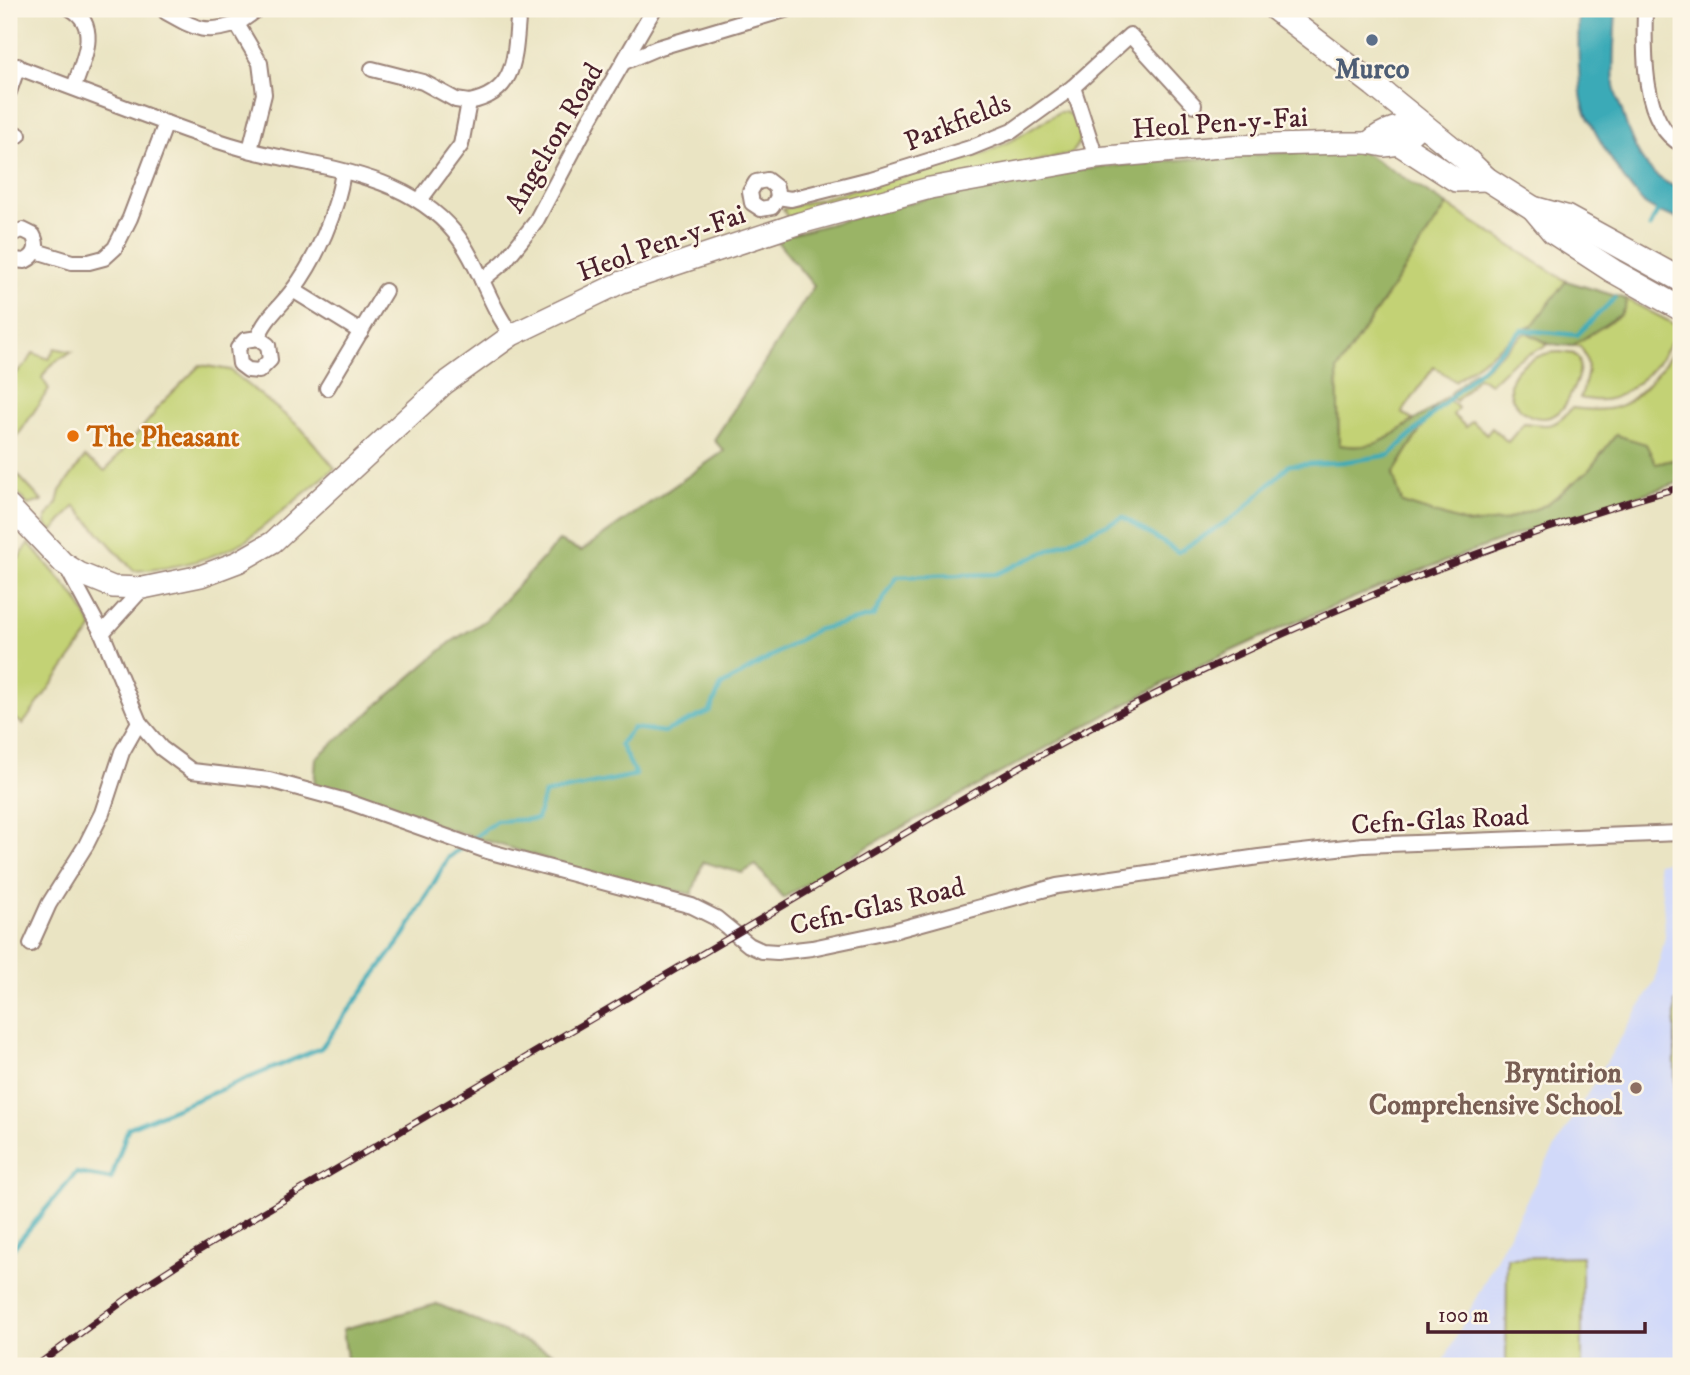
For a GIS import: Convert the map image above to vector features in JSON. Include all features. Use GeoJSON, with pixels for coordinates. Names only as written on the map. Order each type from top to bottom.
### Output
{"type":"FeatureCollection","features":[{"type":"Feature","properties":{"kind":"main road"},"geometry":{"type":"LineString","coordinates":[[1275,9],[1386,95],[1487,179],[1533,208],[1566,217],[1681,280]]}},
{"type":"Feature","properties":{"kind":"main road"},"geometry":{"type":"LineString","coordinates":[[1400,144],[1456,180],[1487,179]]}},
{"type":"Feature","properties":{"kind":"main road"},"geometry":{"type":"LineString","coordinates":[[1533,208],[1553,232],[1681,309]]}},
{"type":"Feature","properties":{"kind":"street"},"geometry":{"type":"LineString","coordinates":[[71,9],[79,13],[83,20],[89,43],[74,87]]}},
{"type":"Feature","properties":{"kind":"street"},"geometry":{"type":"LineString","coordinates":[[166,12],[194,28],[216,31],[237,24],[258,9]]}},
{"type":"Feature","properties":{"kind":"street"},"geometry":{"type":"LineString","coordinates":[[372,69],[423,82],[456,100],[469,102],[487,99],[504,85],[513,63],[519,9]]}},
{"type":"Feature","properties":{"kind":"street","name":"Angelton Road"},"geometry":{"type":"LineString","coordinates":[[482,280],[504,262],[535,223],[571,153],[654,9]]}},
{"type":"Feature","properties":{"kind":"street"},"geometry":{"type":"LineString","coordinates":[[624,62],[657,48],[788,9]]}},
{"type":"Feature","properties":{"kind":"street"},"geometry":{"type":"LineString","coordinates":[[1645,9],[1645,49],[1650,96],[1655,114],[1667,133],[1681,145]]}},
{"type":"Feature","properties":{"kind":"street"},"geometry":{"type":"LineString","coordinates":[[237,24],[260,63],[264,94],[250,150]]}},
{"type":"Feature","properties":{"kind":"street","name":"Parkfields"},"geometry":{"type":"LineString","coordinates":[[778,197],[791,199],[831,189],[970,148],[1012,131],[1073,88],[1130,35],[1195,105]]}},
{"type":"Feature","properties":{"kind":"street"},"geometry":{"type":"LineString","coordinates":[[9,92],[13,65],[206,138],[386,183],[420,200],[455,233],[502,322],[512,335]]}},
{"type":"Feature","properties":{"kind":"street"},"geometry":{"type":"LineString","coordinates":[[1073,88],[1096,158]]}},
{"type":"Feature","properties":{"kind":"street"},"geometry":{"type":"LineString","coordinates":[[1373,139],[1386,95]]}},
{"type":"Feature","properties":{"kind":"street"},"geometry":{"type":"LineString","coordinates":[[420,200],[461,145],[469,102]]}},
{"type":"Feature","properties":{"kind":"street"},"geometry":{"type":"LineString","coordinates":[[36,251],[72,262],[89,262],[104,258],[115,248],[130,218],[166,123]]}},
{"type":"Feature","properties":{"kind":"street"},"geometry":{"type":"LineString","coordinates":[[1400,144],[1422,124]]}},
{"type":"Feature","properties":{"kind":"street","name":"Heol Pen-y-Fai"},"geometry":{"type":"LineString","coordinates":[[9,506],[63,563],[113,587],[143,588],[201,576],[238,562],[272,542],[444,384],[512,335],[622,282],[800,223],[930,188],[1096,158],[1231,146],[1373,139],[1398,125],[1422,124]]}},
{"type":"Feature","properties":{"kind":"street","name":"Heol Pen-y-Fai"},"geometry":{"type":"LineString","coordinates":[[1373,139],[1384,146],[1400,144]]}},
{"type":"Feature","properties":{"kind":"street"},"geometry":{"type":"LineString","coordinates":[[258,338],[261,327],[293,290],[312,260],[341,188],[343,172]]}},
{"type":"Feature","properties":{"kind":"street"},"geometry":{"type":"LineString","coordinates":[[9,237],[18,231],[29,232],[36,240],[34,256],[25,261],[14,260],[9,255]]}},
{"type":"Feature","properties":{"kind":"street"},"geometry":{"type":"LineString","coordinates":[[293,290],[361,332]]}},
{"type":"Feature","properties":{"kind":"street"},"geometry":{"type":"LineString","coordinates":[[327,388],[385,291]]}},
{"type":"Feature","properties":{"kind":"street","name":"Cefn-Glas Road"},"geometry":{"type":"LineString","coordinates":[[63,563],[102,633],[139,722],[161,748],[192,771],[269,780],[346,801],[476,848],[692,906],[716,918],[748,945],[762,951],[812,948],[893,931],[1057,886],[1259,856],[1363,845],[1681,833]]}},
{"type":"Feature","properties":{"kind":"street"},"geometry":{"type":"LineString","coordinates":[[102,633],[143,588]]}},
{"type":"Feature","properties":{"kind":"street"},"geometry":{"type":"LineString","coordinates":[[31,944],[48,904],[97,824],[122,752],[139,722]]}},
{"type":"Feature","properties":{"kind":"shaded area","name":"Bryntirion Comprehensive School"},"geometry":{"type":"Polygon","coordinates":[[[1681,859],[1681,1366],[1441,1366],[1544,1166],[1655,981],[1665,936],[1657,863],[1681,859]]]}},
{"type":"Feature","properties":{"kind":"green space"},"geometry":{"type":"Polygon","coordinates":[[[1059,112],[1076,118],[1080,128],[1079,144],[1072,153],[788,218],[783,209],[984,154],[1059,112]]]}},
{"type":"Feature","properties":{"kind":"green space"},"geometry":{"type":"Polygon","coordinates":[[[1357,148],[1447,205],[1337,370],[1339,445],[1354,447],[1379,442],[1434,408],[1393,474],[1402,503],[1469,524],[1503,521],[1546,505],[1588,471],[1616,435],[1646,444],[1656,464],[1681,458],[1681,482],[1526,531],[1414,573],[1288,625],[1177,676],[884,837],[783,898],[756,865],[742,873],[703,862],[692,894],[595,874],[314,788],[316,758],[451,642],[486,620],[559,541],[581,551],[724,451],[714,440],[814,286],[775,239],[942,195],[1044,175],[1161,161],[1357,148]]]}},
{"type":"Feature","properties":{"kind":"green space"},"geometry":{"type":"Polygon","coordinates":[[[1447,205],[1566,281],[1532,326],[1522,330],[1455,381],[1434,367],[1402,413],[1413,420],[1404,427],[1370,445],[1339,445],[1337,370],[1447,205]]]}},
{"type":"Feature","properties":{"kind":"green space"},"geometry":{"type":"Polygon","coordinates":[[[1566,281],[1626,299],[1625,307],[1620,315],[1572,346],[1549,344],[1522,330],[1532,326],[1566,281]]]}},
{"type":"Feature","properties":{"kind":"green space"},"geometry":{"type":"Polygon","coordinates":[[[1626,299],[1678,326],[1674,336],[1661,358],[1643,378],[1623,393],[1605,400],[1580,398],[1588,365],[1580,346],[1572,346],[1620,315],[1626,299]]]}},
{"type":"Feature","properties":{"kind":"green space"},"geometry":{"type":"Polygon","coordinates":[[[1526,332],[1549,344],[1513,362],[1490,384],[1478,377],[1456,401],[1449,395],[1474,371],[1480,372],[1526,332]]]}},
{"type":"Feature","properties":{"kind":"green space"},"geometry":{"type":"Polygon","coordinates":[[[1681,339],[1681,458],[1656,464],[1616,435],[1588,471],[1546,505],[1503,521],[1469,524],[1402,503],[1393,474],[1434,408],[1446,397],[1458,408],[1453,415],[1466,427],[1472,421],[1487,434],[1492,428],[1508,442],[1524,423],[1551,424],[1560,420],[1572,408],[1606,409],[1626,403],[1653,378],[1681,339]]]}},
{"type":"Feature","properties":{"kind":"green space"},"geometry":{"type":"Polygon","coordinates":[[[55,348],[72,352],[55,362],[45,373],[42,378],[49,389],[9,449],[9,381],[33,353],[49,359],[55,348]]]}},
{"type":"Feature","properties":{"kind":"green space"},"geometry":{"type":"Polygon","coordinates":[[[1560,352],[1574,354],[1579,359],[1573,390],[1557,413],[1544,418],[1531,416],[1520,409],[1512,398],[1510,385],[1515,372],[1536,357],[1560,352]]]}},
{"type":"Feature","properties":{"kind":"green space"},"geometry":{"type":"Polygon","coordinates":[[[200,365],[230,370],[301,428],[335,468],[247,540],[220,553],[178,566],[134,571],[75,506],[53,531],[46,525],[46,518],[57,503],[60,491],[85,457],[105,471],[155,410],[200,365]]]}},
{"type":"Feature","properties":{"kind":"green space"},"geometry":{"type":"Polygon","coordinates":[[[16,473],[42,501],[28,505],[11,486],[16,473]]]}},
{"type":"Feature","properties":{"kind":"green space"},"geometry":{"type":"Polygon","coordinates":[[[29,543],[77,599],[93,628],[23,724],[9,715],[9,573],[29,543]]]}},
{"type":"Feature","properties":{"kind":"green space"},"geometry":{"type":"Polygon","coordinates":[[[1675,1002],[1681,1002],[1681,1126],[1675,1126],[1675,1002]]]}},
{"type":"Feature","properties":{"kind":"green space"},"geometry":{"type":"Polygon","coordinates":[[[1582,1256],[1582,1366],[1506,1366],[1507,1258],[1582,1256]]]}},
{"type":"Feature","properties":{"kind":"green space"},"geometry":{"type":"Polygon","coordinates":[[[437,1304],[583,1366],[348,1366],[343,1329],[437,1304]]]}},
{"type":"Feature","properties":{"kind":"water"},"geometry":{"type":"Polygon","coordinates":[[[1578,9],[1616,9],[1613,66],[1616,95],[1630,136],[1641,158],[1658,177],[1681,189],[1681,219],[1654,210],[1639,198],[1619,172],[1591,124],[1580,89],[1578,9]]]}},
{"type":"Feature","properties":{"kind":"waterway"},"geometry":{"type":"LineString","coordinates":[[1650,227],[1660,206]]}},
{"type":"Feature","properties":{"kind":"waterway"},"geometry":{"type":"LineString","coordinates":[[470,841],[496,821],[537,819],[544,794],[636,775],[620,744],[633,728],[664,732],[710,711],[721,686],[816,630],[873,616],[897,577],[996,574],[1123,517],[1178,552],[1239,514],[1289,465],[1343,462],[1390,455],[1522,330],[1577,335],[1615,298]]}},
{"type":"Feature","properties":{"kind":"waterway"},"geometry":{"type":"LineString","coordinates":[[9,1253],[76,1173],[111,1179],[128,1128],[321,1048],[405,934],[448,858],[463,846]]}},
{"type":"Feature","properties":{"kind":"railway"},"geometry":{"type":"LineString","coordinates":[[36,1366],[144,1286],[198,1251],[911,830],[1131,706],[1308,623],[1430,572],[1555,526],[1681,487]]}},
{"type":"Feature","properties":{"kind":"place","name":"Murco"},"geometry":{"type":"Point","coordinates":[1372,40]}},
{"type":"Feature","properties":{"kind":"place","name":"The Pheasant"},"geometry":{"type":"Point","coordinates":[73,436]}},
{"type":"Feature","properties":{"kind":"place","name":"Bryntirion Comprehensive School"},"geometry":{"type":"Point","coordinates":[1636,1088]}}]}
